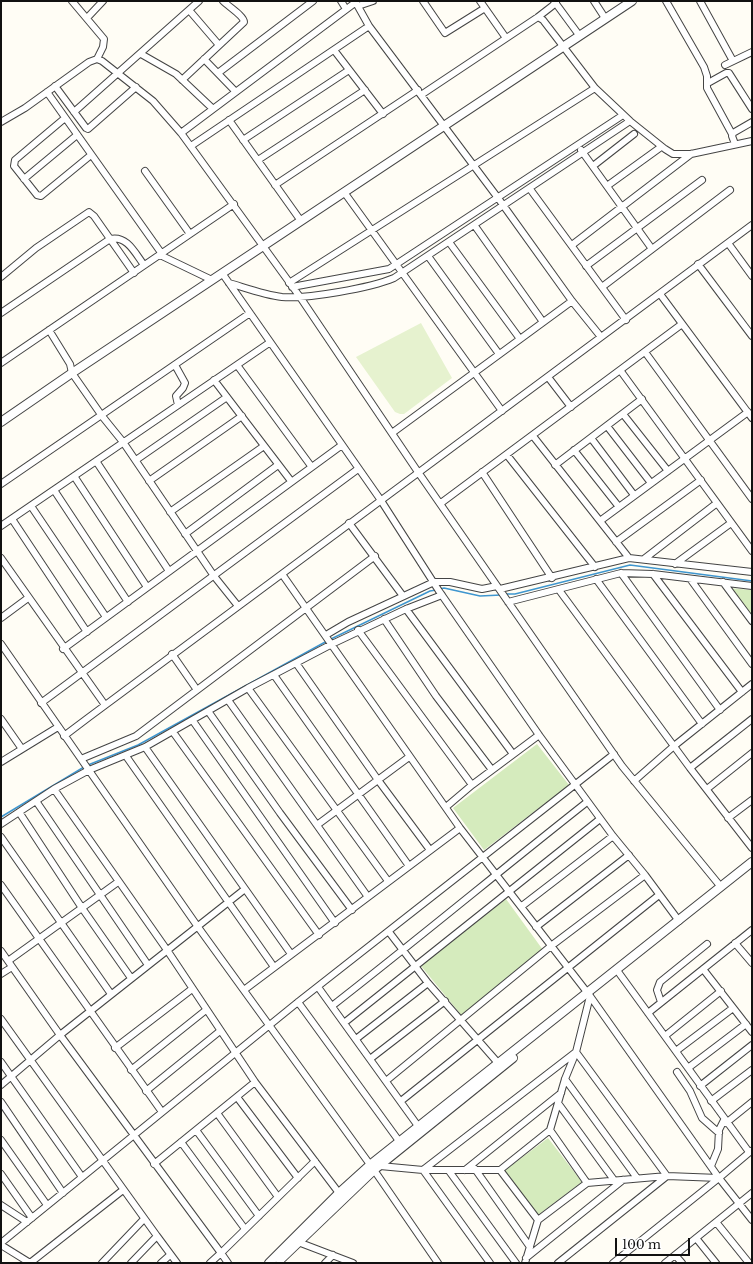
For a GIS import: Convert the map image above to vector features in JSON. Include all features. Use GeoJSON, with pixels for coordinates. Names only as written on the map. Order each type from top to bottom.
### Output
{"type":"FeatureCollection","features":[{"type":"Feature","properties":{"kind":"street"},"geometry":{"type":"LineString","coordinates":[[1,122],[18,112],[89,62],[97,59],[104,48],[104,39],[72,1]]}},
{"type":"Feature","properties":{"kind":"street"},"geometry":{"type":"LineString","coordinates":[[87,18],[103,1]]}},
{"type":"Feature","properties":{"kind":"street"},"geometry":{"type":"LineString","coordinates":[[182,80],[242,25],[244,20],[223,1]]}},
{"type":"Feature","properties":{"kind":"street"},"geometry":{"type":"LineString","coordinates":[[218,73],[313,1]]}},
{"type":"Feature","properties":{"kind":"street"},"geometry":{"type":"LineString","coordinates":[[341,1],[346,9]]}},
{"type":"Feature","properties":{"kind":"street"},"geometry":{"type":"LineString","coordinates":[[181,133],[212,108],[346,9],[356,3],[373,1]]}},
{"type":"Feature","properties":{"kind":"street"},"geometry":{"type":"LineString","coordinates":[[423,1],[446,33],[485,8]]}},
{"type":"Feature","properties":{"kind":"street"},"geometry":{"type":"LineString","coordinates":[[480,1],[506,38]]}},
{"type":"Feature","properties":{"kind":"street"},"geometry":{"type":"LineString","coordinates":[[594,1],[606,18]]}},
{"type":"Feature","properties":{"kind":"street"},"geometry":{"type":"LineString","coordinates":[[1,422],[72,373],[632,1]]}},
{"type":"Feature","properties":{"kind":"street"},"geometry":{"type":"LineString","coordinates":[[666,1],[704,67],[708,83],[707,88],[732,134],[735,144]]}},
{"type":"Feature","properties":{"kind":"street"},"geometry":{"type":"LineString","coordinates":[[709,1],[701,4],[733,61]]}},
{"type":"Feature","properties":{"kind":"street"},"geometry":{"type":"LineString","coordinates":[[74,112],[141,54],[196,2]]}},
{"type":"Feature","properties":{"kind":"street"},"geometry":{"type":"LineString","coordinates":[[275,185],[383,114],[506,38],[538,17],[555,2],[579,35]]}},
{"type":"Feature","properties":{"kind":"street"},"geometry":{"type":"LineString","coordinates":[[356,3],[369,26],[474,165],[572,301],[601,337]]}},
{"type":"Feature","properties":{"kind":"street"},"geometry":{"type":"LineString","coordinates":[[189,10],[219,45]]}},
{"type":"Feature","properties":{"kind":"street"},"geometry":{"type":"LineString","coordinates":[[538,17],[543,20],[564,46],[595,88],[630,121],[661,146],[674,154],[691,154],[752,141]]}},
{"type":"Feature","properties":{"kind":"street"},"geometry":{"type":"LineString","coordinates":[[191,146],[369,26]]}},
{"type":"Feature","properties":{"kind":"street"},"geometry":{"type":"LineString","coordinates":[[334,50],[383,114]]}},
{"type":"Feature","properties":{"kind":"street"},"geometry":{"type":"LineString","coordinates":[[141,54],[167,68],[212,108]]}},
{"type":"Feature","properties":{"kind":"street"},"geometry":{"type":"LineString","coordinates":[[725,65],[751,54]]}},
{"type":"Feature","properties":{"kind":"street"},"geometry":{"type":"LineString","coordinates":[[97,59],[136,87],[160,107],[191,146],[300,297],[418,472],[614,754],[634,781],[721,887]]}},
{"type":"Feature","properties":{"kind":"street"},"geometry":{"type":"LineString","coordinates":[[204,59],[235,91]]}},
{"type":"Feature","properties":{"kind":"street"},"geometry":{"type":"LineString","coordinates":[[243,140],[349,70]]}},
{"type":"Feature","properties":{"kind":"street"},"geometry":{"type":"LineString","coordinates":[[708,83],[726,73],[729,73],[752,109]]}},
{"type":"Feature","properties":{"kind":"street"},"geometry":{"type":"LineString","coordinates":[[56,86],[86,128],[90,128],[136,87]]}},
{"type":"Feature","properties":{"kind":"street"},"geometry":{"type":"LineString","coordinates":[[291,285],[372,231],[595,88]]}},
{"type":"Feature","properties":{"kind":"street"},"geometry":{"type":"LineString","coordinates":[[258,160],[365,90]]}},
{"type":"Feature","properties":{"kind":"street"},"geometry":{"type":"LineString","coordinates":[[47,92],[161,254],[212,280]]}},
{"type":"Feature","properties":{"kind":"street"},"geometry":{"type":"LineString","coordinates":[[291,285],[382,272],[397,265],[623,114]]}},
{"type":"Feature","properties":{"kind":"street"},"geometry":{"type":"LineString","coordinates":[[65,118],[14,162],[14,166],[37,195],[41,196],[91,155]]}},
{"type":"Feature","properties":{"kind":"street"},"geometry":{"type":"LineString","coordinates":[[229,120],[301,221]]}},
{"type":"Feature","properties":{"kind":"street"},"geometry":{"type":"LineString","coordinates":[[229,283],[280,297],[300,297],[388,281],[403,273],[475,226],[630,121]]}},
{"type":"Feature","properties":{"kind":"street"},"geometry":{"type":"LineString","coordinates":[[732,134],[752,122]]}},
{"type":"Feature","properties":{"kind":"street"},"geometry":{"type":"LineString","coordinates":[[593,166],[634,134]]}},
{"type":"Feature","properties":{"kind":"street"},"geometry":{"type":"LineString","coordinates":[[24,179],[77,135]]}},
{"type":"Feature","properties":{"kind":"street"},"geometry":{"type":"LineString","coordinates":[[578,145],[652,249]]}},
{"type":"Feature","properties":{"kind":"street"},"geometry":{"type":"LineString","coordinates":[[607,186],[661,146]]}},
{"type":"Feature","properties":{"kind":"street"},"geometry":{"type":"LineString","coordinates":[[572,246],[691,154]]}},
{"type":"Feature","properties":{"kind":"street"},"geometry":{"type":"LineString","coordinates":[[145,171],[190,234]]}},
{"type":"Feature","properties":{"kind":"street"},"geometry":{"type":"LineString","coordinates":[[586,266],[702,180]]}},
{"type":"Feature","properties":{"kind":"street"},"geometry":{"type":"LineString","coordinates":[[530,189],[626,320]]}},
{"type":"Feature","properties":{"kind":"street"},"geometry":{"type":"LineString","coordinates":[[602,287],[730,190]]}},
{"type":"Feature","properties":{"kind":"street"},"geometry":{"type":"LineString","coordinates":[[344,192],[502,411]]}},
{"type":"Feature","properties":{"kind":"street"},"geometry":{"type":"LineString","coordinates":[[1,363],[234,204]]}},
{"type":"Feature","properties":{"kind":"street"},"geometry":{"type":"LineString","coordinates":[[1,277],[36,248],[87,213],[94,216],[134,273]]}},
{"type":"Feature","properties":{"kind":"street"},"geometry":{"type":"LineString","coordinates":[[64,736],[172,654],[282,574],[349,522],[626,320],[698,264],[752,225]]}},
{"type":"Feature","properties":{"kind":"street"},"geometry":{"type":"LineString","coordinates":[[475,226],[543,322]]}},
{"type":"Feature","properties":{"kind":"street"},"geometry":{"type":"LineString","coordinates":[[1,313],[110,239],[116,238],[125,241],[144,265]]}},
{"type":"Feature","properties":{"kind":"street"},"geometry":{"type":"LineString","coordinates":[[449,242],[520,339]]}},
{"type":"Feature","properties":{"kind":"street"},"geometry":{"type":"LineString","coordinates":[[728,243],[752,276]]}},
{"type":"Feature","properties":{"kind":"street"},"geometry":{"type":"LineString","coordinates":[[428,256],[499,354]]}},
{"type":"Feature","properties":{"kind":"street"},"geometry":{"type":"LineString","coordinates":[[698,264],[752,336]]}},
{"type":"Feature","properties":{"kind":"street"},"geometry":{"type":"LineString","coordinates":[[222,273],[269,343],[380,499],[438,588],[539,735],[600,819],[645,875],[679,921]]}},
{"type":"Feature","properties":{"kind":"street"},"geometry":{"type":"LineString","coordinates":[[660,294],[752,418]]}},
{"type":"Feature","properties":{"kind":"street"},"geometry":{"type":"LineString","coordinates":[[392,433],[572,301]]}},
{"type":"Feature","properties":{"kind":"street"},"geometry":{"type":"LineString","coordinates":[[1,484],[250,313]]}},
{"type":"Feature","properties":{"kind":"street"},"geometry":{"type":"LineString","coordinates":[[441,503],[682,324]]}},
{"type":"Feature","properties":{"kind":"street"},"geometry":{"type":"LineString","coordinates":[[49,330],[70,364],[72,373],[102,416],[136,460],[214,576],[238,606]]}},
{"type":"Feature","properties":{"kind":"street"},"geometry":{"type":"LineString","coordinates":[[1,526],[269,343]]}},
{"type":"Feature","properties":{"kind":"street"},"geometry":{"type":"LineString","coordinates":[[645,352],[752,499]]}},
{"type":"Feature","properties":{"kind":"street"},"geometry":{"type":"LineString","coordinates":[[175,365],[185,383],[184,388],[176,396],[178,405]]}},
{"type":"Feature","properties":{"kind":"street"},"geometry":{"type":"LineString","coordinates":[[237,365],[311,466]]}},
{"type":"Feature","properties":{"kind":"street"},"geometry":{"type":"LineString","coordinates":[[620,370],[686,458],[730,523],[752,552]]}},
{"type":"Feature","properties":{"kind":"street"},"geometry":{"type":"LineString","coordinates":[[548,377],[571,407]]}},
{"type":"Feature","properties":{"kind":"street"},"geometry":{"type":"LineString","coordinates":[[214,380],[291,481]]}},
{"type":"Feature","properties":{"kind":"street"},"geometry":{"type":"LineString","coordinates":[[136,460],[226,397]]}},
{"type":"Feature","properties":{"kind":"street"},"geometry":{"type":"LineString","coordinates":[[555,465],[642,399]]}},
{"type":"Feature","properties":{"kind":"street"},"geometry":{"type":"LineString","coordinates":[[600,521],[748,412]]}},
{"type":"Feature","properties":{"kind":"street"},"geometry":{"type":"LineString","coordinates":[[623,414],[668,471]]}},
{"type":"Feature","properties":{"kind":"street"},"geometry":{"type":"LineString","coordinates":[[149,481],[242,416]]}},
{"type":"Feature","properties":{"kind":"street"},"geometry":{"type":"LineString","coordinates":[[607,426],[651,483]]}},
{"type":"Feature","properties":{"kind":"street"},"geometry":{"type":"LineString","coordinates":[[533,436],[629,558]]}},
{"type":"Feature","properties":{"kind":"street"},"geometry":{"type":"LineString","coordinates":[[591,438],[634,495]]}},
{"type":"Feature","properties":{"kind":"street"},"geometry":{"type":"LineString","coordinates":[[64,649],[311,466],[342,445]]}},
{"type":"Feature","properties":{"kind":"street"},"geometry":{"type":"LineString","coordinates":[[170,512],[264,446]]}},
{"type":"Feature","properties":{"kind":"street"},"geometry":{"type":"LineString","coordinates":[[574,450],[619,507]]}},
{"type":"Feature","properties":{"kind":"street"},"geometry":{"type":"LineString","coordinates":[[506,455],[595,567]]}},
{"type":"Feature","properties":{"kind":"street"},"geometry":{"type":"LineString","coordinates":[[96,461],[169,571]]}},
{"type":"Feature","properties":{"kind":"street"},"geometry":{"type":"LineString","coordinates":[[185,534],[278,465]]}},
{"type":"Feature","properties":{"kind":"street"},"geometry":{"type":"LineString","coordinates":[[42,703],[358,469]]}},
{"type":"Feature","properties":{"kind":"street"},"geometry":{"type":"LineString","coordinates":[[482,472],[552,578]]}},
{"type":"Feature","properties":{"kind":"street"},"geometry":{"type":"LineString","coordinates":[[74,476],[147,587]]}},
{"type":"Feature","properties":{"kind":"street"},"geometry":{"type":"LineString","coordinates":[[616,542],[701,480]]}},
{"type":"Feature","properties":{"kind":"street"},"geometry":{"type":"LineString","coordinates":[[54,490],[128,602]]}},
{"type":"Feature","properties":{"kind":"street"},"geometry":{"type":"LineString","coordinates":[[644,559],[717,503]]}},
{"type":"Feature","properties":{"kind":"street"},"geometry":{"type":"LineString","coordinates":[[31,506],[106,617]]}},
{"type":"Feature","properties":{"kind":"street"},"geometry":{"type":"LineString","coordinates":[[12,519],[87,632]]}},
{"type":"Feature","properties":{"kind":"street"},"geometry":{"type":"LineString","coordinates":[[349,522],[403,596]]}},
{"type":"Feature","properties":{"kind":"street"},"geometry":{"type":"LineString","coordinates":[[675,564],[730,523]]}},
{"type":"Feature","properties":{"kind":"street"},"geometry":{"type":"LineString","coordinates":[[81,759],[136,736],[375,556]]}},
{"type":"Feature","properties":{"kind":"street"},"geometry":{"type":"LineString","coordinates":[[1,558],[105,705]]}},
{"type":"Feature","properties":{"kind":"street"},"geometry":{"type":"LineString","coordinates":[[1,824],[54,789],[89,770],[145,747],[248,688],[358,630],[406,609],[450,582],[482,589],[498,587],[552,578],[629,558],[752,572]]}},
{"type":"Feature","properties":{"kind":"street"},"geometry":{"type":"LineString","coordinates":[[508,602],[621,573],[653,574],[691,580],[752,586]]}},
{"type":"Feature","properties":{"kind":"street"},"geometry":{"type":"LineString","coordinates":[[621,573],[720,710]]}},
{"type":"Feature","properties":{"kind":"street"},"geometry":{"type":"LineString","coordinates":[[282,574],[460,828],[508,892],[522,906],[566,967],[589,995],[719,1178],[752,1220]]}},
{"type":"Feature","properties":{"kind":"street"},"geometry":{"type":"LineString","coordinates":[[653,574],[742,692]]}},
{"type":"Feature","properties":{"kind":"street"},"geometry":{"type":"LineString","coordinates":[[596,579],[702,724]]}},
{"type":"Feature","properties":{"kind":"street"},"geometry":{"type":"LineString","coordinates":[[691,580],[752,664]]}},
{"type":"Feature","properties":{"kind":"street"},"geometry":{"type":"LineString","coordinates":[[723,582],[752,621]]}},
{"type":"Feature","properties":{"kind":"street"},"geometry":{"type":"LineString","coordinates":[[326,635],[348,622],[403,596],[438,588]]}},
{"type":"Feature","properties":{"kind":"street"},"geometry":{"type":"LineString","coordinates":[[559,590],[690,768],[752,848]]}},
{"type":"Feature","properties":{"kind":"street"},"geometry":{"type":"LineString","coordinates":[[1,618],[28,598]]}},
{"type":"Feature","properties":{"kind":"street"},"geometry":{"type":"LineString","coordinates":[[406,609],[513,754]]}},
{"type":"Feature","properties":{"kind":"street"},"geometry":{"type":"LineString","coordinates":[[384,619],[436,696],[492,770]]}},
{"type":"Feature","properties":{"kind":"street"},"geometry":{"type":"LineString","coordinates":[[358,630],[472,785]]}},
{"type":"Feature","properties":{"kind":"street"},"geometry":{"type":"LineString","coordinates":[[1,644],[198,927],[269,1026],[375,1167],[438,1263]]}},
{"type":"Feature","properties":{"kind":"street"},"geometry":{"type":"LineString","coordinates":[[172,654],[197,690]]}},
{"type":"Feature","properties":{"kind":"street"},"geometry":{"type":"LineString","coordinates":[[296,663],[378,780],[430,850]]}},
{"type":"Feature","properties":{"kind":"street"},"geometry":{"type":"LineString","coordinates":[[274,675],[409,866]]}},
{"type":"Feature","properties":{"kind":"street"},"geometry":{"type":"LineString","coordinates":[[634,781],[674,746],[752,684]]}},
{"type":"Feature","properties":{"kind":"street"},"geometry":{"type":"LineString","coordinates":[[248,688],[388,881]]}},
{"type":"Feature","properties":{"kind":"street"},"geometry":{"type":"LineString","coordinates":[[228,700],[368,897]]}},
{"type":"Feature","properties":{"kind":"street"},"geometry":{"type":"LineString","coordinates":[[208,711],[280,813],[352,910]]}},
{"type":"Feature","properties":{"kind":"street"},"geometry":{"type":"LineString","coordinates":[[690,768],[752,718]]}},
{"type":"Feature","properties":{"kind":"street"},"geometry":{"type":"LineString","coordinates":[[1,719],[22,749]]}},
{"type":"Feature","properties":{"kind":"street"},"geometry":{"type":"LineString","coordinates":[[192,721],[335,923]]}},
{"type":"Feature","properties":{"kind":"street"},"geometry":{"type":"LineString","coordinates":[[1,762],[58,727]]}},
{"type":"Feature","properties":{"kind":"street"},"geometry":{"type":"LineString","coordinates":[[173,732],[319,935]]}},
{"type":"Feature","properties":{"kind":"street"},"geometry":{"type":"LineString","coordinates":[[446,808],[472,785],[539,735]]}},
{"type":"Feature","properties":{"kind":"street"},"geometry":{"type":"LineString","coordinates":[[145,747],[291,954]]}},
{"type":"Feature","properties":{"kind":"street"},"geometry":{"type":"LineString","coordinates":[[707,789],[752,753]]}},
{"type":"Feature","properties":{"kind":"street"},"geometry":{"type":"LineString","coordinates":[[123,1190],[30,1263],[1,1244],[102,1160],[298,1002],[614,754]]}},
{"type":"Feature","properties":{"kind":"street"},"geometry":{"type":"LineString","coordinates":[[126,756],[274,968]]}},
{"type":"Feature","properties":{"kind":"street"},"geometry":{"type":"LineString","coordinates":[[317,825],[409,757]]}},
{"type":"Feature","properties":{"kind":"street"},"geometry":{"type":"LineString","coordinates":[[54,789],[167,950],[255,1082],[339,1193]]}},
{"type":"Feature","properties":{"kind":"street"},"geometry":{"type":"LineString","coordinates":[[728,818],[752,800]]}},
{"type":"Feature","properties":{"kind":"street"},"geometry":{"type":"LineString","coordinates":[[36,801],[148,965]]}},
{"type":"Feature","properties":{"kind":"street"},"geometry":{"type":"LineString","coordinates":[[332,1006],[403,951],[495,875],[588,802]]}},
{"type":"Feature","properties":{"kind":"street"},"geometry":{"type":"LineString","coordinates":[[19,812],[82,908],[131,978]]}},
{"type":"Feature","properties":{"kind":"street"},"geometry":{"type":"LineString","coordinates":[[344,1023],[600,819]]}},
{"type":"Feature","properties":{"kind":"street"},"geometry":{"type":"LineString","coordinates":[[244,990],[460,828]]}},
{"type":"Feature","properties":{"kind":"street"},"geometry":{"type":"LineString","coordinates":[[522,906],[613,836]]}},
{"type":"Feature","properties":{"kind":"street"},"geometry":{"type":"LineString","coordinates":[[1,837],[111,994]]}},
{"type":"Feature","properties":{"kind":"street"},"geometry":{"type":"LineString","coordinates":[[536,927],[629,855]]}},
{"type":"Feature","properties":{"kind":"street"},"geometry":{"type":"LineString","coordinates":[[269,1263],[339,1193],[375,1167],[752,862]]}},
{"type":"Feature","properties":{"kind":"street"},"geometry":{"type":"LineString","coordinates":[[277,1263],[375,1167],[399,1141],[498,1063],[619,973],[752,868]]}},
{"type":"Feature","properties":{"kind":"street"},"geometry":{"type":"LineString","coordinates":[[386,1081],[551,946],[645,875]]}},
{"type":"Feature","properties":{"kind":"street"},"geometry":{"type":"LineString","coordinates":[[8,961],[118,882]]}},
{"type":"Feature","properties":{"kind":"street"},"geometry":{"type":"LineString","coordinates":[[1,886],[162,1112]]}},
{"type":"Feature","properties":{"kind":"street"},"geometry":{"type":"LineString","coordinates":[[1,1085],[89,1011],[245,889]]}},
{"type":"Feature","properties":{"kind":"street"},"geometry":{"type":"LineString","coordinates":[[401,1101],[566,967],[659,895]]}},
{"type":"Feature","properties":{"kind":"street"},"geometry":{"type":"LineString","coordinates":[[648,1013],[752,930]]}},
{"type":"Feature","properties":{"kind":"street"},"geometry":{"type":"LineString","coordinates":[[389,932],[428,983],[498,1063]]}},
{"type":"Feature","properties":{"kind":"street"},"geometry":{"type":"LineString","coordinates":[[736,943],[752,963]]}},
{"type":"Feature","properties":{"kind":"street"},"geometry":{"type":"LineString","coordinates":[[661,1002],[657,990],[660,982],[706,944]]}},
{"type":"Feature","properties":{"kind":"street"},"geometry":{"type":"LineString","coordinates":[[1,951],[60,1035],[228,1263]]}},
{"type":"Feature","properties":{"kind":"street"},"geometry":{"type":"LineString","coordinates":[[1,974],[12,966]]}},
{"type":"Feature","properties":{"kind":"street"},"geometry":{"type":"LineString","coordinates":[[703,969],[752,1032]]}},
{"type":"Feature","properties":{"kind":"street"},"geometry":{"type":"LineString","coordinates":[[613,1263],[751,1151],[725,1121],[619,973]]}},
{"type":"Feature","properties":{"kind":"street"},"geometry":{"type":"LineString","coordinates":[[356,1039],[428,983]]}},
{"type":"Feature","properties":{"kind":"street"},"geometry":{"type":"LineString","coordinates":[[318,987],[418,1126]]}},
{"type":"Feature","properties":{"kind":"street"},"geometry":{"type":"LineString","coordinates":[[115,1048],[192,989]]}},
{"type":"Feature","properties":{"kind":"street"},"geometry":{"type":"LineString","coordinates":[[665,1036],[721,991]]}},
{"type":"Feature","properties":{"kind":"street"},"geometry":{"type":"LineString","coordinates":[[375,1167],[449,1171],[475,1169],[500,1170],[550,1130],[565,1079],[576,1052],[589,995]]}},
{"type":"Feature","properties":{"kind":"street"},"geometry":{"type":"LineString","coordinates":[[298,1002],[399,1141]]}},
{"type":"Feature","properties":{"kind":"street"},"geometry":{"type":"LineString","coordinates":[[370,1059],[445,1002]]}},
{"type":"Feature","properties":{"kind":"street"},"geometry":{"type":"LineString","coordinates":[[676,1051],[733,1008]]}},
{"type":"Feature","properties":{"kind":"street"},"geometry":{"type":"LineString","coordinates":[[131,1070],[206,1010]]}},
{"type":"Feature","properties":{"kind":"street"},"geometry":{"type":"LineString","coordinates":[[1,1019],[177,1263]]}},
{"type":"Feature","properties":{"kind":"street"},"geometry":{"type":"LineString","coordinates":[[688,1068],[746,1024]]}},
{"type":"Feature","properties":{"kind":"street"},"geometry":{"type":"LineString","coordinates":[[146,1091],[220,1031]]}},
{"type":"Feature","properties":{"kind":"street"},"geometry":{"type":"LineString","coordinates":[[700,1086],[752,1045]]}},
{"type":"Feature","properties":{"kind":"street"},"geometry":{"type":"LineString","coordinates":[[423,1170],[576,1052]]}},
{"type":"Feature","properties":{"kind":"street"},"geometry":{"type":"LineString","coordinates":[[576,1052],[667,1176]]}},
{"type":"Feature","properties":{"kind":"street"},"geometry":{"type":"LineString","coordinates":[[1,1062],[82,1177]]}},
{"type":"Feature","properties":{"kind":"street"},"geometry":{"type":"LineString","coordinates":[[711,1101],[752,1070]]}},
{"type":"Feature","properties":{"kind":"street"},"geometry":{"type":"LineString","coordinates":[[677,1072],[690,1091],[702,1118],[719,1133]]}},
{"type":"Feature","properties":{"kind":"street"},"geometry":{"type":"LineString","coordinates":[[565,1079],[637,1178]]}},
{"type":"Feature","properties":{"kind":"street"},"geometry":{"type":"LineString","coordinates":[[154,1164],[255,1082]]}},
{"type":"Feature","properties":{"kind":"street"},"geometry":{"type":"LineString","coordinates":[[465,1170],[561,1094]]}},
{"type":"Feature","properties":{"kind":"street"},"geometry":{"type":"LineString","coordinates":[[237,1097],[298,1178]]}},
{"type":"Feature","properties":{"kind":"street"},"geometry":{"type":"LineString","coordinates":[[1,1102],[63,1192]]}},
{"type":"Feature","properties":{"kind":"street"},"geometry":{"type":"LineString","coordinates":[[711,1166],[718,1149],[719,1133],[725,1121],[752,1102]]}},
{"type":"Feature","properties":{"kind":"street"},"geometry":{"type":"LineString","coordinates":[[558,1103],[614,1180]]}},
{"type":"Feature","properties":{"kind":"street"},"geometry":{"type":"LineString","coordinates":[[217,1113],[278,1197]]}},
{"type":"Feature","properties":{"kind":"street"},"geometry":{"type":"LineString","coordinates":[[196,1130],[259,1216]]}},
{"type":"Feature","properties":{"kind":"street"},"geometry":{"type":"LineString","coordinates":[[550,1130],[587,1183]]}},
{"type":"Feature","properties":{"kind":"street"},"geometry":{"type":"LineString","coordinates":[[1,1140],[47,1205]]}},
{"type":"Feature","properties":{"kind":"street"},"geometry":{"type":"LineString","coordinates":[[181,1142],[245,1229]]}},
{"type":"Feature","properties":{"kind":"street"},"geometry":{"type":"LineString","coordinates":[[210,1263],[315,1161]]}},
{"type":"Feature","properties":{"kind":"street"},"geometry":{"type":"LineString","coordinates":[[475,1169],[530,1246]]}},
{"type":"Feature","properties":{"kind":"street"},"geometry":{"type":"LineString","coordinates":[[423,1170],[490,1263]]}},
{"type":"Feature","properties":{"kind":"street"},"geometry":{"type":"LineString","coordinates":[[500,1170],[538,1220]]}},
{"type":"Feature","properties":{"kind":"street"},"geometry":{"type":"LineString","coordinates":[[449,1171],[516,1263]]}},
{"type":"Feature","properties":{"kind":"street"},"geometry":{"type":"LineString","coordinates":[[1,1174],[29,1220]]}},
{"type":"Feature","properties":{"kind":"street"},"geometry":{"type":"LineString","coordinates":[[558,1263],[667,1176]]}},
{"type":"Feature","properties":{"kind":"street"},"geometry":{"type":"LineString","coordinates":[[526,1261],[538,1220],[587,1183],[667,1176],[719,1178]]}},
{"type":"Feature","properties":{"kind":"street"},"geometry":{"type":"LineString","coordinates":[[526,1261],[623,1180]]}},
{"type":"Feature","properties":{"kind":"street"},"geometry":{"type":"LineString","coordinates":[[665,1263],[752,1193]]}},
{"type":"Feature","properties":{"kind":"street"},"geometry":{"type":"LineString","coordinates":[[1,1205],[29,1220]]}},
{"type":"Feature","properties":{"kind":"street"},"geometry":{"type":"LineString","coordinates":[[102,1263],[144,1219]]}},
{"type":"Feature","properties":{"kind":"street"},"geometry":{"type":"LineString","coordinates":[[716,1222],[749,1263]]}},
{"type":"Feature","properties":{"kind":"street"},"geometry":{"type":"LineString","coordinates":[[131,1263],[157,1236]]}},
{"type":"Feature","properties":{"kind":"street"},"geometry":{"type":"LineString","coordinates":[[696,1238],[716,1263]]}},
{"type":"Feature","properties":{"kind":"street"},"geometry":{"type":"LineString","coordinates":[[298,1242],[353,1263]]}},
{"type":"Feature","properties":{"kind":"street"},"geometry":{"type":"LineString","coordinates":[[161,1263],[170,1255]]}},
{"type":"Feature","properties":{"kind":"street"},"geometry":{"type":"LineString","coordinates":[[325,1263],[333,1255]]}},
{"type":"Feature","properties":{"kind":"street"},"geometry":{"type":"LineString","coordinates":[[675,1255],[682,1263]]}},
{"type":"Feature","properties":{"kind":"green space"},"geometry":{"type":"Polygon","coordinates":[[[421,323],[452,378],[404,414],[400,414],[395,412],[356,357],[421,323]]]}},
{"type":"Feature","properties":{"kind":"green space"},"geometry":{"type":"Polygon","coordinates":[[[729,588],[752,590],[752,618],[729,588]]]}},
{"type":"Feature","properties":{"kind":"green space"},"geometry":{"type":"Polygon","coordinates":[[[537,744],[569,785],[484,850],[453,808],[537,744]]]}},
{"type":"Feature","properties":{"kind":"green space"},"geometry":{"type":"Polygon","coordinates":[[[506,899],[543,950],[462,1016],[421,966],[506,899]]]}},
{"type":"Feature","properties":{"kind":"green space"},"geometry":{"type":"Polygon","coordinates":[[[548,1138],[582,1182],[538,1215],[504,1171],[548,1138]]]}},
{"type":"Feature","properties":{"kind":"waterway"},"geometry":{"type":"LineString","coordinates":[[507,594],[515,594],[630,565],[752,581]]}},
{"type":"Feature","properties":{"kind":"waterway"},"geometry":{"type":"LineString","coordinates":[[440,589],[444,588],[480,596],[501,595]]}},
{"type":"Feature","properties":{"kind":"waterway"},"geometry":{"type":"LineString","coordinates":[[331,639],[430,591],[436,590]]}},
{"type":"Feature","properties":{"kind":"waterway"},"geometry":{"type":"LineString","coordinates":[[88,765],[138,745],[327,641]]}},
{"type":"Feature","properties":{"kind":"waterway"},"geometry":{"type":"LineString","coordinates":[[1,817],[84,767]]}}]}
